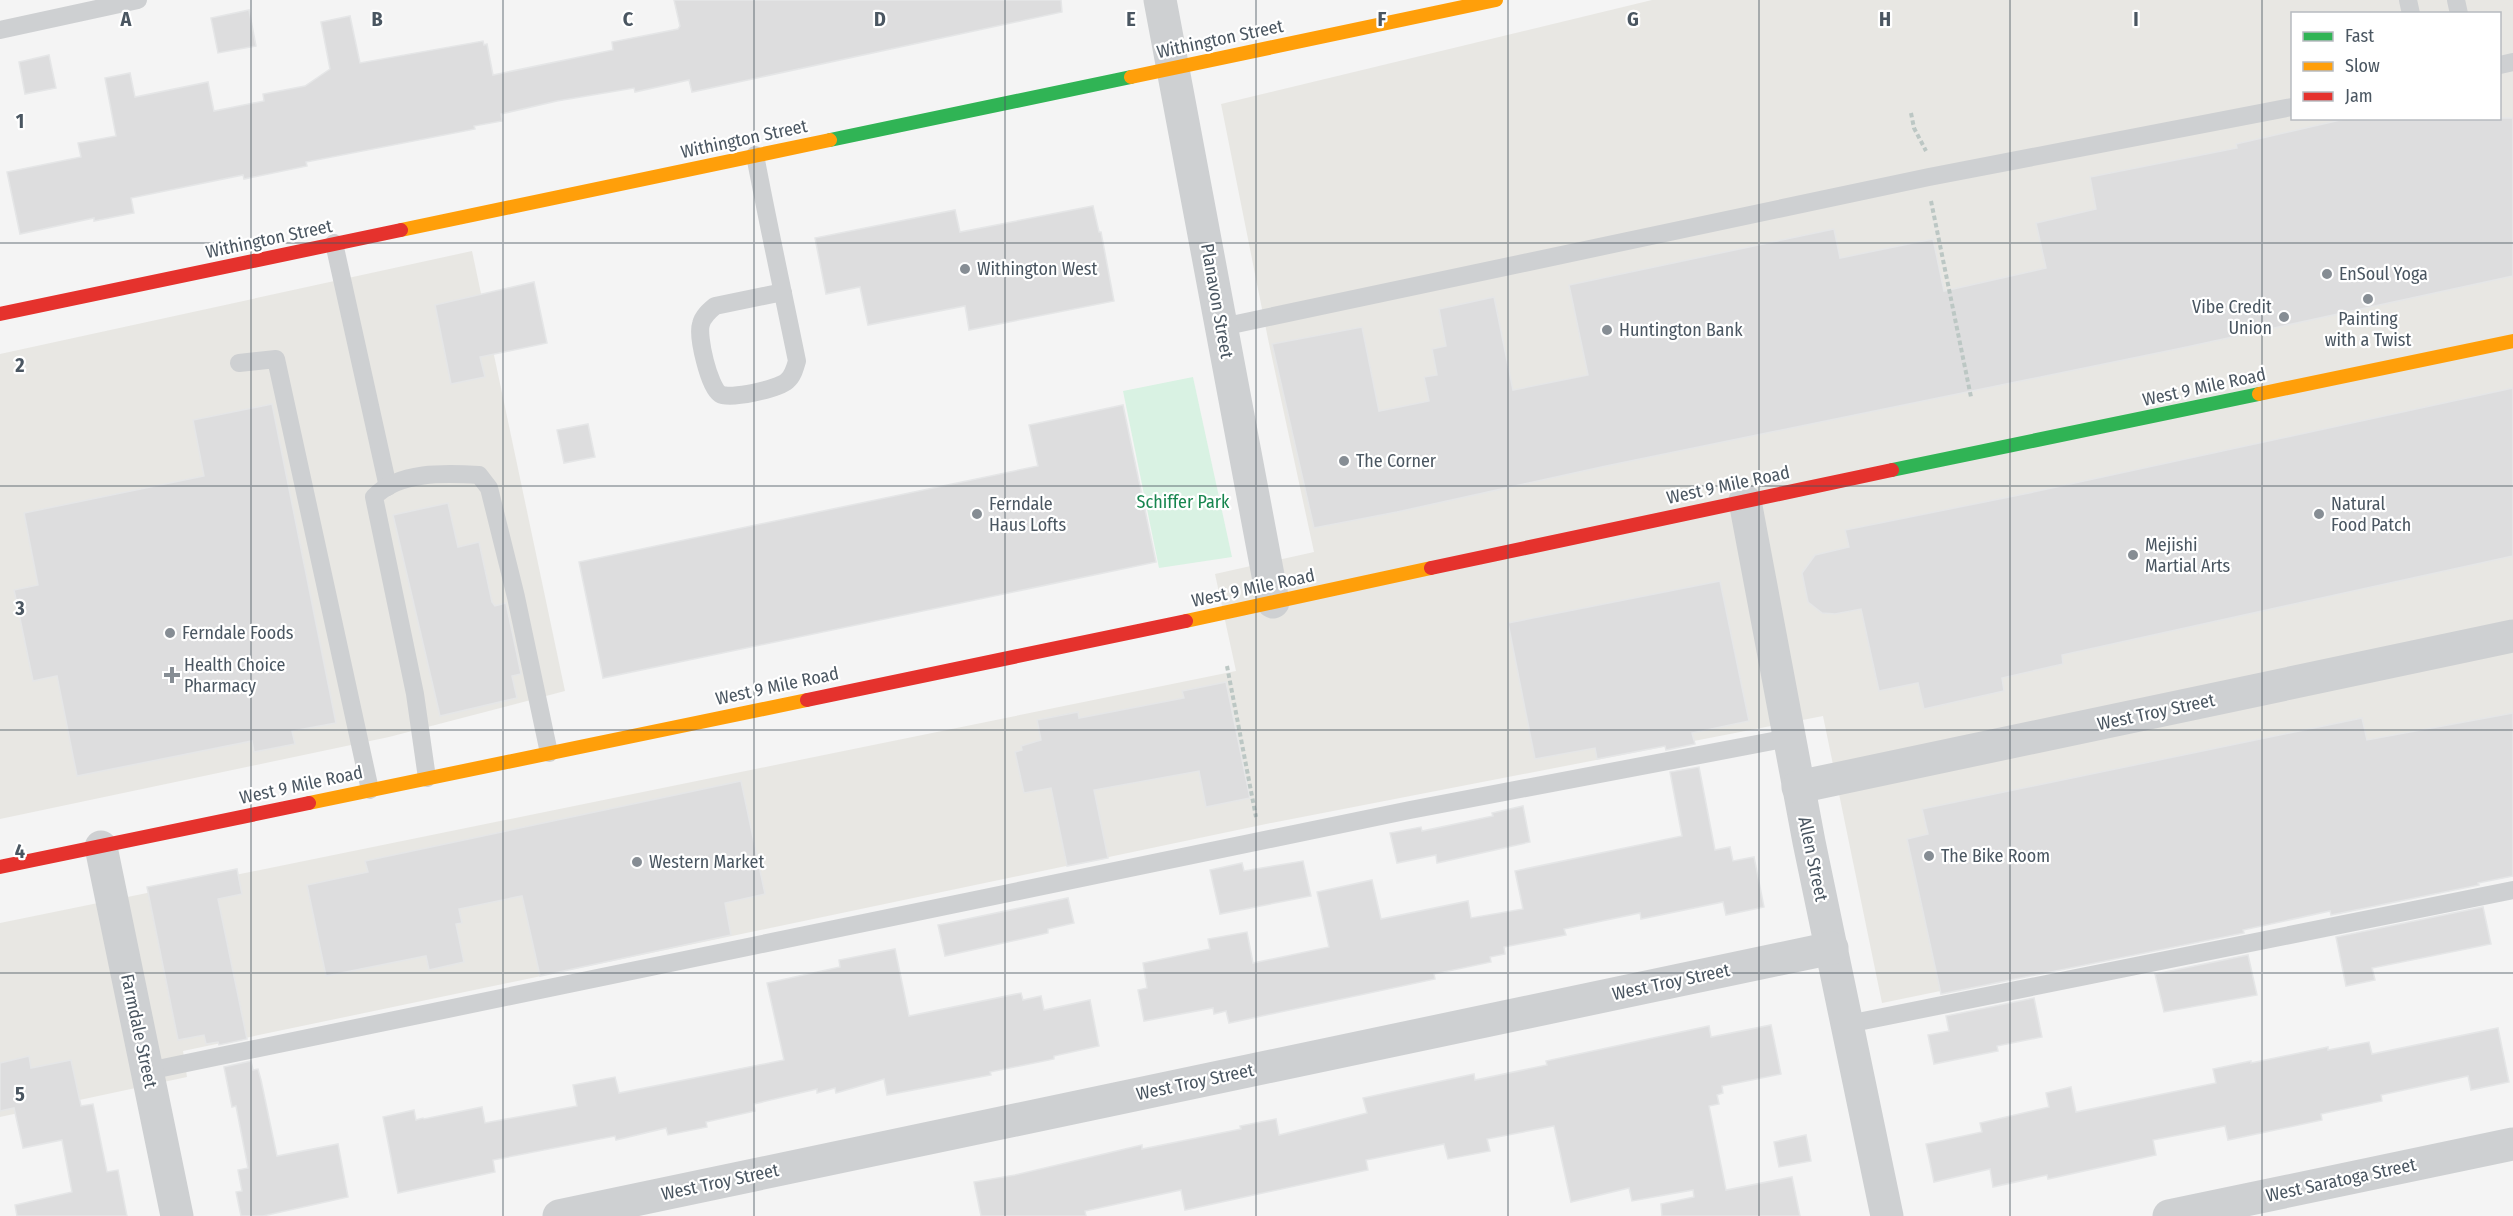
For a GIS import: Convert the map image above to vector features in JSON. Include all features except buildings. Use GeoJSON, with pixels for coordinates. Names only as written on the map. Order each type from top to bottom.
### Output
{"type":"FeatureCollection","features":[{"type":"Feature","properties":{"kind":"main road","name":"Withington Street"},"geometry":{"type":"LineString","coordinates":[[0,314],[1496,0]]}},
{"type":"Feature","properties":{"kind":"main road","name":"West 9 Mile Road"},"geometry":{"type":"LineString","coordinates":[[0,867],[1273,602],[2513,340]]}},
{"type":"Feature","properties":{"kind":"street","name":"Planavon Street"},"geometry":{"type":"LineString","coordinates":[[1160,0],[1273,602]]}},
{"type":"Feature","properties":{"kind":"street","name":"Allen Street"},"geometry":{"type":"LineString","coordinates":[[1745,501],[1798,787],[1887,1216]]}},
{"type":"Feature","properties":{"kind":"street","name":"West Troy Street"},"geometry":{"type":"LineString","coordinates":[[1798,787],[2513,636]]}},
{"type":"Feature","properties":{"kind":"street","name":"Farmdale Street"},"geometry":{"type":"LineString","coordinates":[[101,847],[177,1216]]}},
{"type":"Feature","properties":{"kind":"street","name":"West Troy Street"},"geometry":{"type":"LineString","coordinates":[[558,1216],[1832,948]]}},
{"type":"Feature","properties":{"kind":"street","name":"West Saratoga Street"},"geometry":{"type":"LineString","coordinates":[[2169,1216],[2513,1144]]}},
{"type":"Feature","properties":{"kind":"lane"},"geometry":{"type":"LineString","coordinates":[[0,30],[138,0]]}},
{"type":"Feature","properties":{"kind":"lane"},"geometry":{"type":"LineString","coordinates":[[1222,327],[1917,179],[2291,107]]}},
{"type":"Feature","properties":{"kind":"lane"},"geometry":{"type":"LineString","coordinates":[[755,155],[783,292],[797,361],[795,370],[787,381],[775,388],[726,396],[718,393],[711,384],[700,332],[701,322],[707,312],[715,306],[783,292]]}},
{"type":"Feature","properties":{"kind":"lane"},"geometry":{"type":"LineString","coordinates":[[334,243],[388,487]]}},
{"type":"Feature","properties":{"kind":"lane"},"geometry":{"type":"LineString","coordinates":[[239,363],[276,359],[370,790]]}},
{"type":"Feature","properties":{"kind":"lane"},"geometry":{"type":"LineString","coordinates":[[427,778],[415,694],[374,497],[383,488],[416,477],[451,473],[479,476],[489,488],[516,597],[549,753]]}},
{"type":"Feature","properties":{"kind":"lane"},"geometry":{"type":"LineString","coordinates":[[148,1071],[1443,803],[1790,738]]}},
{"type":"Feature","properties":{"kind":"lane"},"geometry":{"type":"LineString","coordinates":[[1848,1024],[2513,890]]}},
{"type":"Feature","properties":{"kind":"path"},"geometry":{"type":"LineString","coordinates":[[1911,113],[1914,128],[1927,151]]}},
{"type":"Feature","properties":{"kind":"path"},"geometry":{"type":"LineString","coordinates":[[1929,191],[1971,397]]}},
{"type":"Feature","properties":{"kind":"path"},"geometry":{"type":"LineString","coordinates":[[1227,666],[1257,825]]}},
{"type":"Feature","properties":{"kind":"shaded area"},"geometry":{"type":"Polygon","coordinates":[[[1652,0],[2513,0],[2513,873],[1882,1003],[1823,716],[1266,824],[183,1051],[187,1077],[0,1117],[0,923],[1236,671],[1215,574],[1314,552],[1221,104],[1652,0]]]}},
{"type":"Feature","properties":{"kind":"shaded area"},"geometry":{"type":"Polygon","coordinates":[[[472,251],[565,691],[389,737],[0,819],[0,354],[472,251]]]}},
{"type":"Feature","properties":{"kind":"green space","name":"Schiffer Park"},"geometry":{"type":"Polygon","coordinates":[[[1193,377],[1232,557],[1159,568],[1123,391],[1193,377]]]}},
{"type":"Feature","properties":{"kind":"traffic: fast"},"geometry":{"type":"LineString","coordinates":[[830,140],[1131,77]]}},
{"type":"Feature","properties":{"kind":"traffic: fast"},"geometry":{"type":"LineString","coordinates":[[1892,470],[2259,394]]}},
{"type":"Feature","properties":{"kind":"traffic: slow"},"geometry":{"type":"LineString","coordinates":[[1131,77],[1496,0]]}},
{"type":"Feature","properties":{"kind":"traffic: slow"},"geometry":{"type":"LineString","coordinates":[[401,230],[830,140]]}},
{"type":"Feature","properties":{"kind":"traffic: slow"},"geometry":{"type":"LineString","coordinates":[[2259,394],[2513,341]]}},
{"type":"Feature","properties":{"kind":"traffic: slow"},"geometry":{"type":"LineString","coordinates":[[1186,621],[1431,568]]}},
{"type":"Feature","properties":{"kind":"traffic: slow"},"geometry":{"type":"LineString","coordinates":[[309,803],[807,700]]}},
{"type":"Feature","properties":{"kind":"traffic: jam"},"geometry":{"type":"LineString","coordinates":[[0,314],[401,230]]}},
{"type":"Feature","properties":{"kind":"traffic: jam"},"geometry":{"type":"LineString","coordinates":[[1431,568],[1892,470]]}},
{"type":"Feature","properties":{"kind":"traffic: jam"},"geometry":{"type":"LineString","coordinates":[[807,700],[1186,621]]}},
{"type":"Feature","properties":{"kind":"traffic: jam"},"geometry":{"type":"LineString","coordinates":[[0,867],[309,803]]}},
{"type":"Feature","properties":{"kind":"place","name":"Withington West"},"geometry":{"type":"Point","coordinates":[965,269]}},
{"type":"Feature","properties":{"kind":"place","name":"EnSoul Yoga"},"geometry":{"type":"Point","coordinates":[2327,274]}},
{"type":"Feature","properties":{"kind":"place","name":"Painting with a Twist"},"geometry":{"type":"Point","coordinates":[2368,299]}},
{"type":"Feature","properties":{"kind":"place","name":"Vibe Credit Union"},"geometry":{"type":"Point","coordinates":[2284,317]}},
{"type":"Feature","properties":{"kind":"place","name":"Huntington Bank"},"geometry":{"type":"Point","coordinates":[1607,330]}},
{"type":"Feature","properties":{"kind":"place","name":"The Corner"},"geometry":{"type":"Point","coordinates":[1344,461]}},
{"type":"Feature","properties":{"kind":"place","name":"Ferndale Haus Lofts"},"geometry":{"type":"Point","coordinates":[977,514]}},
{"type":"Feature","properties":{"kind":"place","name":"Natural Food Patch"},"geometry":{"type":"Point","coordinates":[2319,514]}},
{"type":"Feature","properties":{"kind":"place","name":"Mejishi Martial Arts"},"geometry":{"type":"Point","coordinates":[2133,555]}},
{"type":"Feature","properties":{"kind":"place","name":"Ferndale Foods"},"geometry":{"type":"Point","coordinates":[170,633]}},
{"type":"Feature","properties":{"kind":"place","name":"Health Choice Pharmacy"},"geometry":{"type":"Point","coordinates":[172,675]}},
{"type":"Feature","properties":{"kind":"place","name":"The Bike Room"},"geometry":{"type":"Point","coordinates":[1929,856]}},
{"type":"Feature","properties":{"kind":"place","name":"Western Market"},"geometry":{"type":"Point","coordinates":[637,862]}}]}
